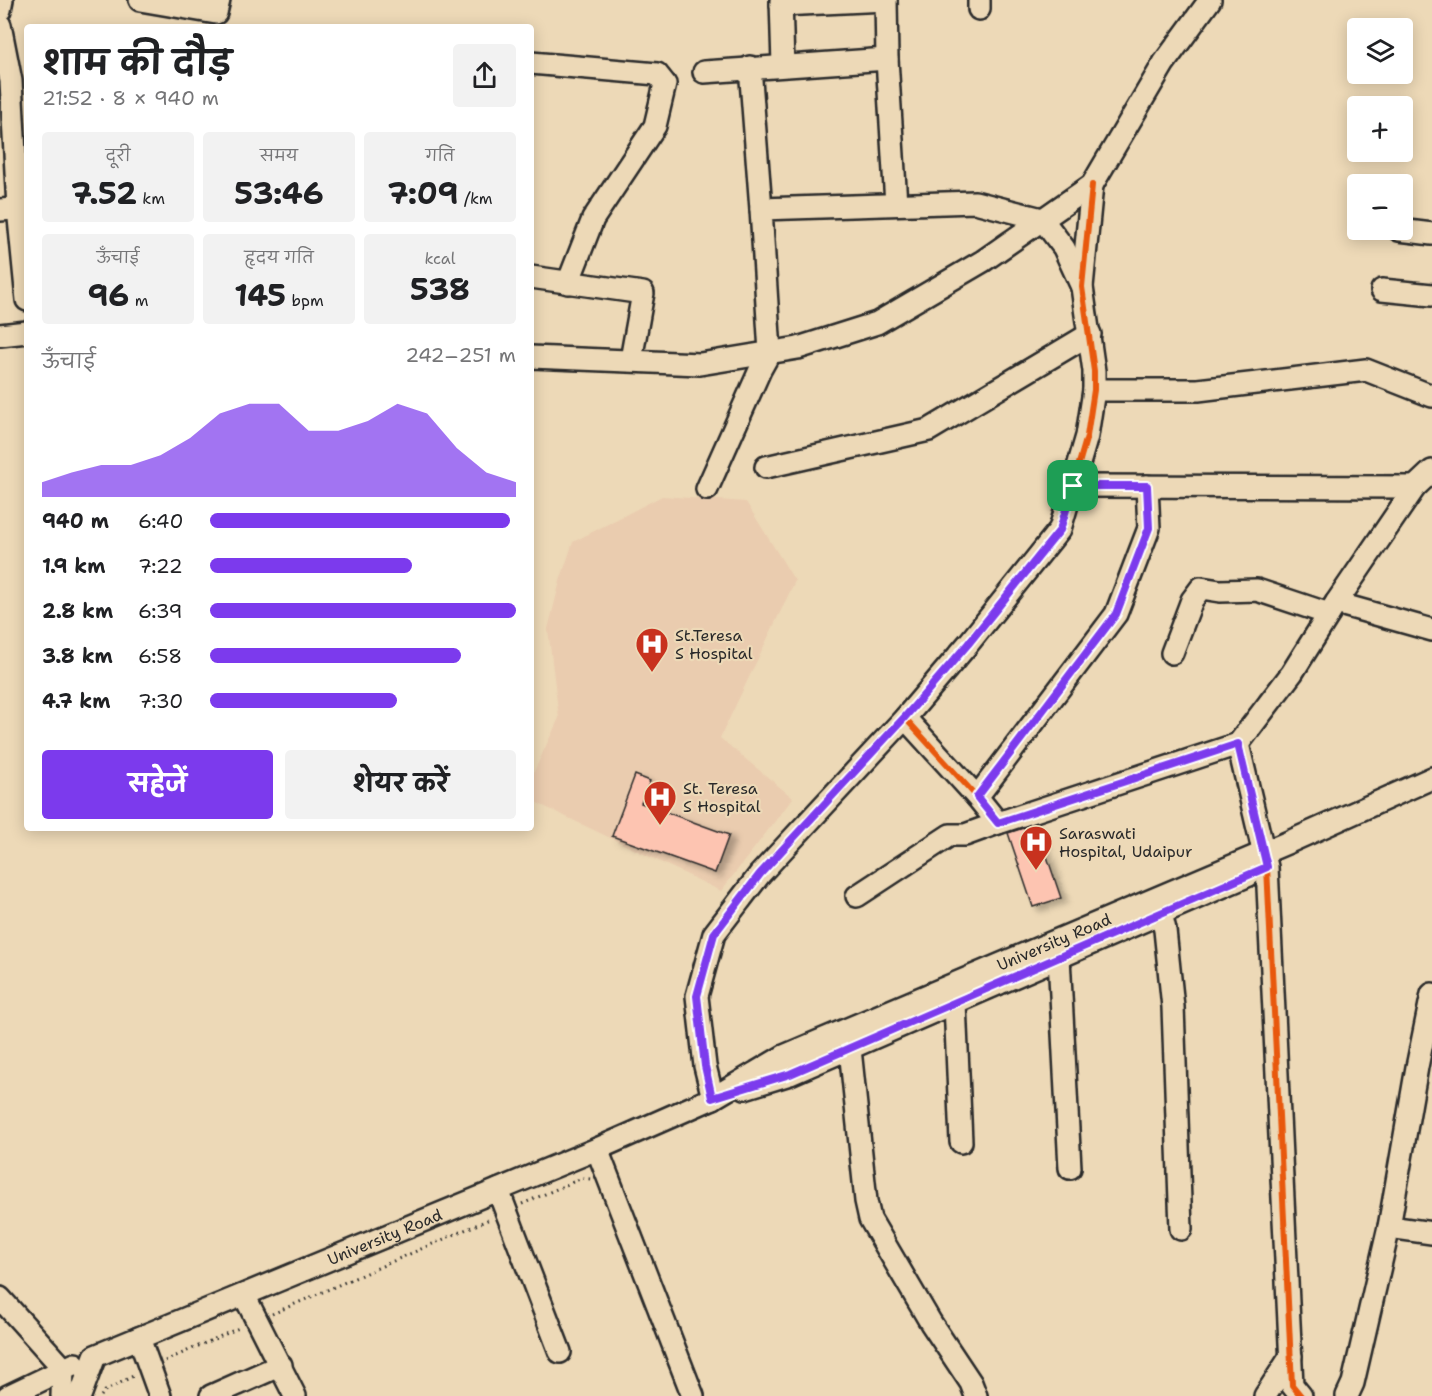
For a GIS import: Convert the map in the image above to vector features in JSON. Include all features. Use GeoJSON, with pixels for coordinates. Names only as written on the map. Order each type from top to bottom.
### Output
{"type":"FeatureCollection","features":[{"type":"Feature","properties":{"kind":"street"},"geometry":{"type":"LineString","coordinates":[[0,10],[2,0]]}},
{"type":"Feature","properties":{"kind":"street"},"geometry":{"type":"LineString","coordinates":[[140,0],[216,13],[219,0]]}},
{"type":"Feature","properties":{"kind":"street"},"geometry":{"type":"LineString","coordinates":[[783,65],[781,3],[886,0],[887,59],[896,204]]}},
{"type":"Feature","properties":{"kind":"street"},"geometry":{"type":"LineString","coordinates":[[1082,287],[1092,185],[1164,63],[1210,0]]}},
{"type":"Feature","properties":{"kind":"street"},"geometry":{"type":"LineString","coordinates":[[0,25],[19,81],[15,209],[24,277]]}},
{"type":"Feature","properties":{"kind":"street"},"geometry":{"type":"LineString","coordinates":[[704,72],[887,59]]}},
{"type":"Feature","properties":{"kind":"street"},"geometry":{"type":"LineString","coordinates":[[534,63],[657,74],[665,84],[655,126],[593,219],[568,283]]}},
{"type":"Feature","properties":{"kind":"street"},"geometry":{"type":"LineString","coordinates":[[707,489],[770,352],[750,67]]}},
{"type":"Feature","properties":{"kind":"street"},"geometry":{"type":"LineString","coordinates":[[534,357],[700,364],[798,348],[877,323],[983,261],[1092,185]]}},
{"type":"Feature","properties":{"kind":"street"},"geometry":{"type":"LineString","coordinates":[[712,1098],[705,1066],[697,996],[714,934],[760,874],[904,718],[968,644],[1060,530],[1087,436],[1094,390],[1090,334],[1082,287],[1064,248],[1042,219],[975,202],[761,209]]}},
{"type":"Feature","properties":{"kind":"street"},"geometry":{"type":"LineString","coordinates":[[1413,232],[1432,234]]}},
{"type":"Feature","properties":{"kind":"street"},"geometry":{"type":"LineString","coordinates":[[534,277],[643,293],[631,360]]}},
{"type":"Feature","properties":{"kind":"street"},"geometry":{"type":"LineString","coordinates":[[1382,290],[1432,295]]}},
{"type":"Feature","properties":{"kind":"street"},"geometry":{"type":"LineString","coordinates":[[0,335],[24,332]]}},
{"type":"Feature","properties":{"kind":"street"},"geometry":{"type":"LineString","coordinates":[[766,467],[929,429],[1090,334]]}},
{"type":"Feature","properties":{"kind":"street"},"geometry":{"type":"LineString","coordinates":[[1094,390],[1198,390],[1366,370],[1432,396]]}},
{"type":"Feature","properties":{"kind":"street"},"geometry":{"type":"LineString","coordinates":[[857,896],[950,835],[965,835],[1238,744],[1292,673],[1332,609],[1415,487],[1432,471]]}},
{"type":"Feature","properties":{"kind":"street"},"geometry":{"type":"LineString","coordinates":[[1073,486],[1415,487]]}},
{"type":"Feature","properties":{"kind":"street"},"geometry":{"type":"LineString","coordinates":[[977,797],[1116,614],[1149,528],[1147,486]]}},
{"type":"Feature","properties":{"kind":"street"},"geometry":{"type":"LineString","coordinates":[[1172,653],[1192,600],[1201,588],[1220,591],[1257,590],[1332,609],[1432,630]]}},
{"type":"Feature","properties":{"kind":"street"},"geometry":{"type":"LineString","coordinates":[[904,718],[998,823]]}},
{"type":"Feature","properties":{"kind":"street"},"geometry":{"type":"LineString","coordinates":[[1238,744],[1266,860],[1292,1385],[1301,1396]]}},
{"type":"Feature","properties":{"kind":"street","name":"University Road"},"geometry":{"type":"LineString","coordinates":[[8,1396],[63,1368],[597,1149],[712,1098],[784,1056],[846,1040],[955,1002],[1161,913],[1432,778]]}},
{"type":"Feature","properties":{"kind":"street","name":"University Road"},"geometry":{"type":"LineString","coordinates":[[846,1040],[1266,860],[1432,793]]}},
{"type":"Feature","properties":{"kind":"street"},"geometry":{"type":"LineString","coordinates":[[1161,913],[1165,930],[1173,1007],[1181,1229]]}},
{"type":"Feature","properties":{"kind":"street"},"geometry":{"type":"LineString","coordinates":[[1059,957],[1070,1168]]}},
{"type":"Feature","properties":{"kind":"street"},"geometry":{"type":"LineString","coordinates":[[1347,1396],[1353,1383],[1389,1227],[1432,993]]}},
{"type":"Feature","properties":{"kind":"street"},"geometry":{"type":"LineString","coordinates":[[955,1002],[961,1142]]}},
{"type":"Feature","properties":{"kind":"street"},"geometry":{"type":"LineString","coordinates":[[846,1040],[870,1219],[931,1323],[971,1383],[976,1396]]}},
{"type":"Feature","properties":{"kind":"street"},"geometry":{"type":"LineString","coordinates":[[597,1149],[693,1396]]}},
{"type":"Feature","properties":{"kind":"street"},"geometry":{"type":"LineString","coordinates":[[498,1190],[560,1352]]}},
{"type":"Feature","properties":{"kind":"street"},"geometry":{"type":"LineString","coordinates":[[866,1201],[881,1219],[978,1374],[987,1396]]}},
{"type":"Feature","properties":{"kind":"street"},"geometry":{"type":"LineString","coordinates":[[1389,1227],[1432,1233]]}},
{"type":"Feature","properties":{"kind":"street"},"geometry":{"type":"LineString","coordinates":[[244,1295],[295,1396]]}},
{"type":"Feature","properties":{"kind":"street"},"geometry":{"type":"LineString","coordinates":[[0,1298],[63,1368],[62,1396]]}},
{"type":"Feature","properties":{"kind":"street"},"geometry":{"type":"LineString","coordinates":[[139,1338],[160,1396]]}},
{"type":"Feature","properties":{"kind":"street"},"geometry":{"type":"LineString","coordinates":[[80,1396],[95,1356]]}},
{"type":"Feature","properties":{"kind":"street"},"geometry":{"type":"LineString","coordinates":[[1265,1396],[1291,1356]]}},
{"type":"Feature","properties":{"kind":"street"},"geometry":{"type":"LineString","coordinates":[[211,1396],[281,1365]]}},
{"type":"Feature","properties":{"kind":"path"},"geometry":{"type":"LineString","coordinates":[[101,1396],[105,1391],[150,1368],[258,1320],[582,1178],[594,1179]]}},
{"type":"Feature","properties":{"kind":"shaded area","name":"St.Teresa S Hospital"},"geometry":{"type":"Polygon","coordinates":[[[662,496],[746,502],[795,581],[720,738],[793,798],[721,891],[534,801],[534,772],[559,718],[548,629],[573,542],[662,496]]]}},
{"type":"Feature","properties":{"kind":"building"},"geometry":{"type":"Polygon","coordinates":[[[635,775],[650,781],[641,803],[729,835],[715,873],[612,836],[635,775]]]}},
{"type":"Feature","properties":{"kind":"building"},"geometry":{"type":"Polygon","coordinates":[[[1036,824],[1061,898],[1033,907],[1008,833],[1036,824]]]}},
{"type":"Feature","properties":{"kind":"cycle path"},"geometry":{"type":"LineString","coordinates":[[713,1098],[705,1066],[697,996],[714,934],[760,874],[905,718],[1060,529],[1087,436],[1094,390],[1094,371],[1082,287],[1092,185]]}},
{"type":"Feature","properties":{"kind":"cycle path"},"geometry":{"type":"LineString","coordinates":[[905,718],[998,823],[1238,744],[1267,867],[1292,1385],[1301,1396]]}},
{"type":"Feature","properties":{"kind":"place","name":"St.Teresa S Hospital"},"geometry":{"type":"Point","coordinates":[652,673]}},
{"type":"Feature","properties":{"kind":"place","name":"St. Teresa S Hospital"},"geometry":{"type":"Point","coordinates":[660,826]}},
{"type":"Feature","properties":{"kind":"place","name":"Saraswati Hospital, Udaipur"},"geometry":{"type":"Point","coordinates":[1036,871]}},
{"type":"Feature","properties":{"kind":"route"},"geometry":{"type":"LineString","coordinates":[[1073,486],[1147,486],[1149,528],[1116,614],[977,797],[998,823],[1238,744],[1267,867],[790,1074],[712,1098],[705,1066],[697,996],[714,934],[760,874],[904,718],[968,644],[1060,530],[1073,486]]}}]}
